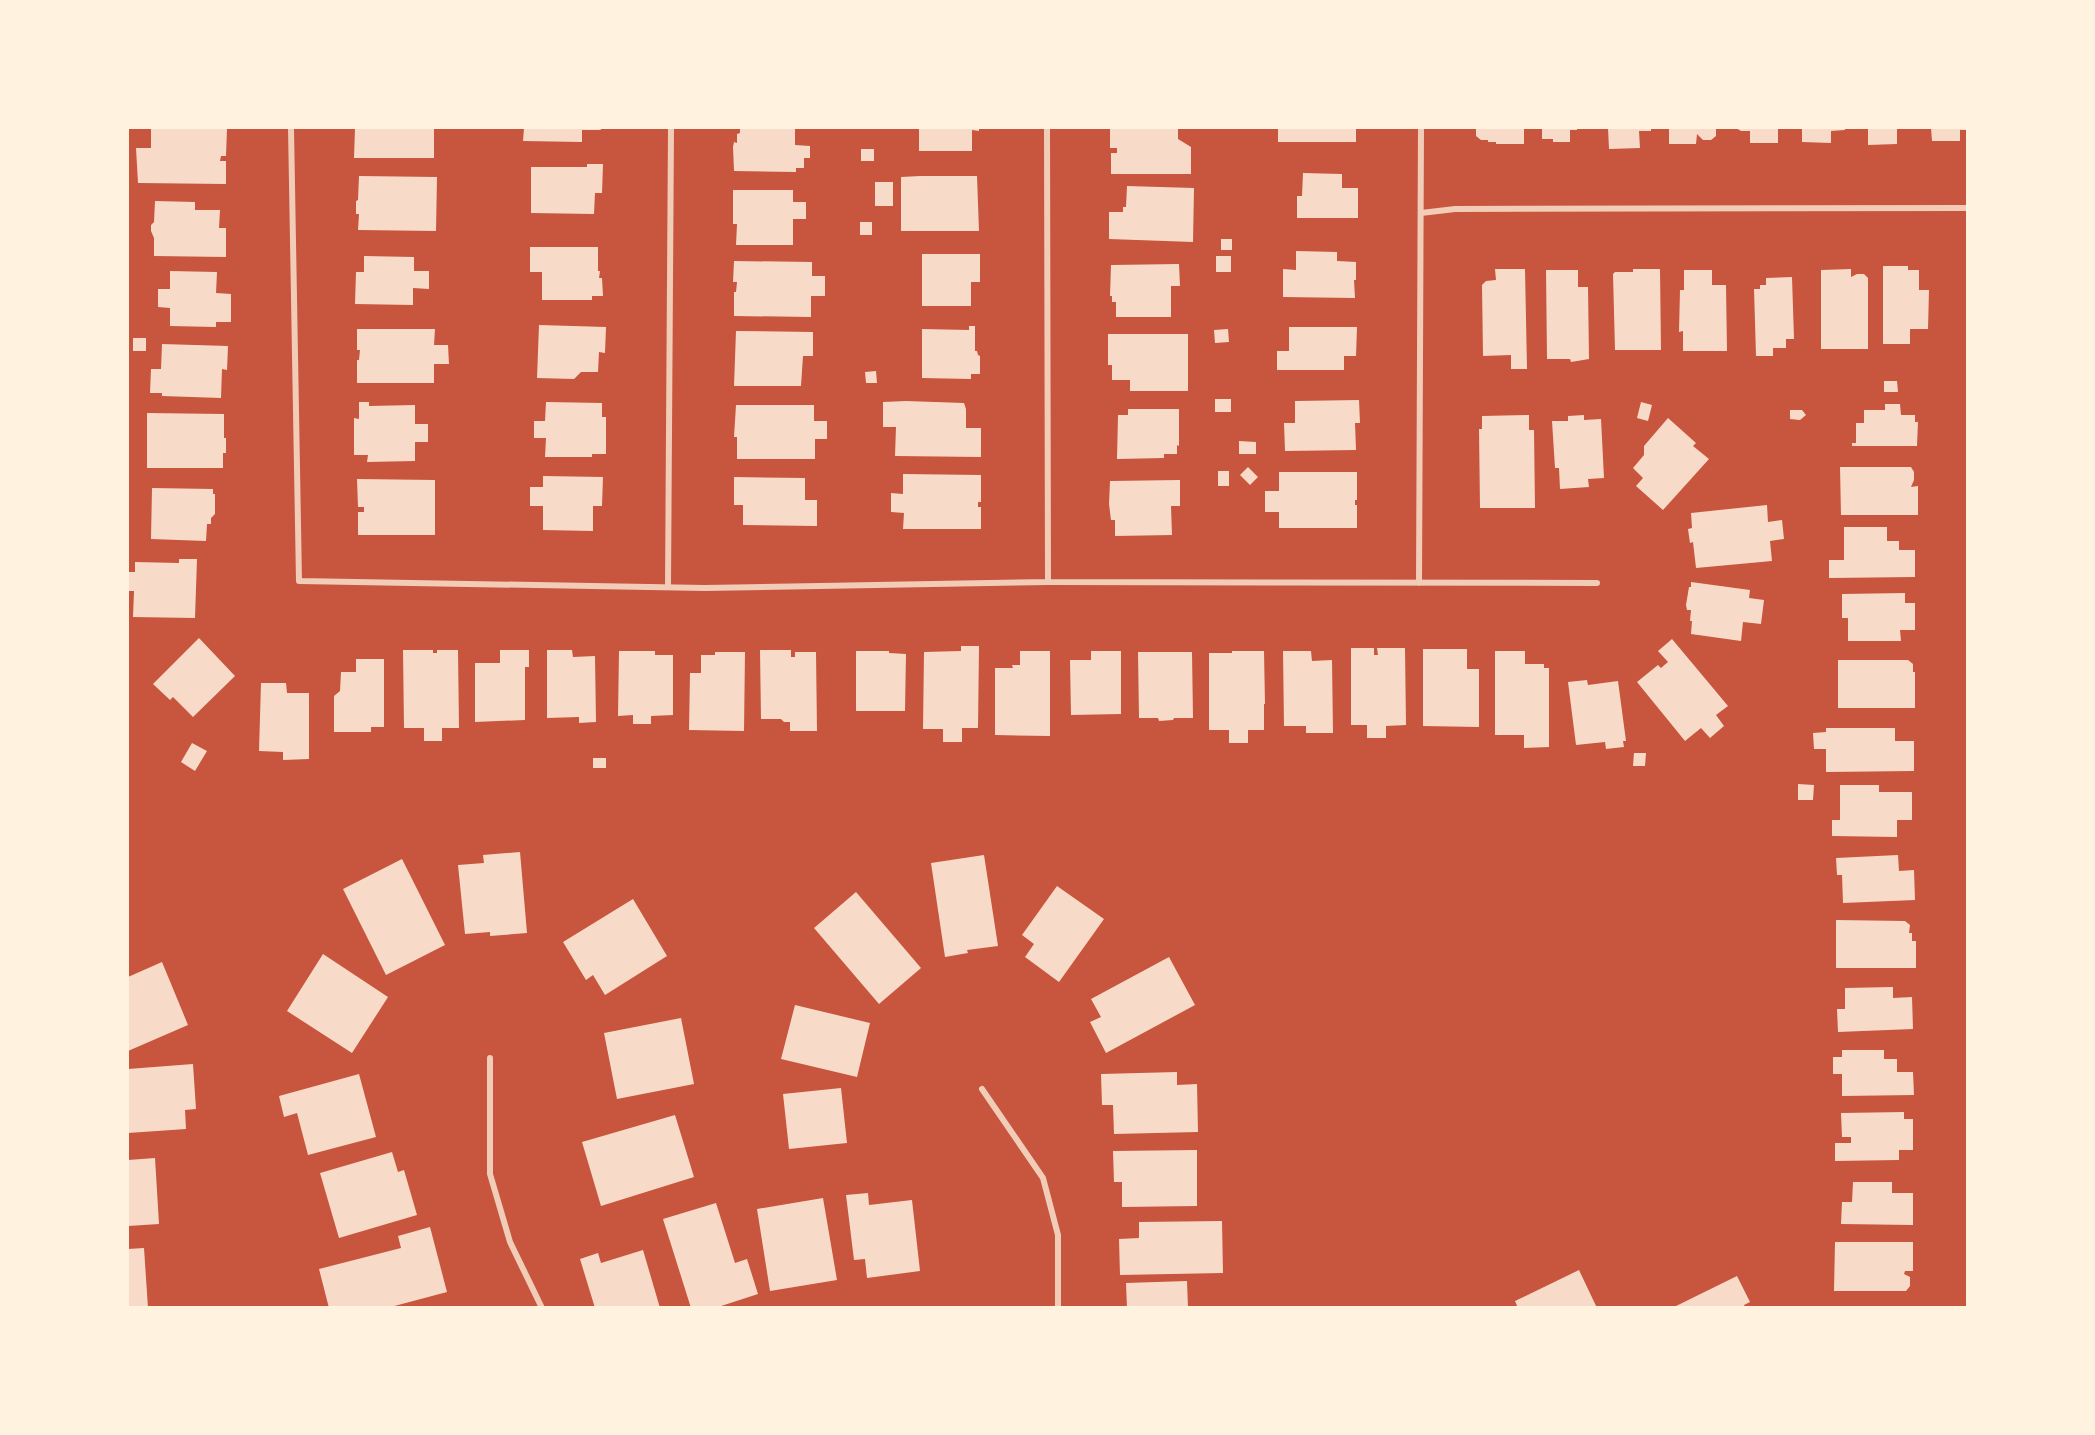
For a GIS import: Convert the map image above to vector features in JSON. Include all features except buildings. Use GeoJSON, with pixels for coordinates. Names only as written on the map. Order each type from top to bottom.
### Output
{"type":"FeatureCollection","features":[{"type":"Feature","properties":{"kind":"street"},"geometry":{"type":"LineString","coordinates":[[291,128],[299,580],[668,587],[1048,582],[1597,583]]}},
{"type":"Feature","properties":{"kind":"street"},"geometry":{"type":"LineString","coordinates":[[668,587],[671,128]]}},
{"type":"Feature","properties":{"kind":"street"},"geometry":{"type":"LineString","coordinates":[[1047,128],[1048,582]]}},
{"type":"Feature","properties":{"kind":"street"},"geometry":{"type":"LineString","coordinates":[[1419,583],[1421,128]]}},
{"type":"Feature","properties":{"kind":"street"},"geometry":{"type":"LineString","coordinates":[[1421,213],[1455,209],[1968,208]]}},
{"type":"Feature","properties":{"kind":"street"},"geometry":{"type":"LineString","coordinates":[[490,1058],[490,1174],[510,1242],[542,1308]]}},
{"type":"Feature","properties":{"kind":"street"},"geometry":{"type":"LineString","coordinates":[[982,1089],[1043,1178],[1058,1235],[1058,1308]]}}]}
